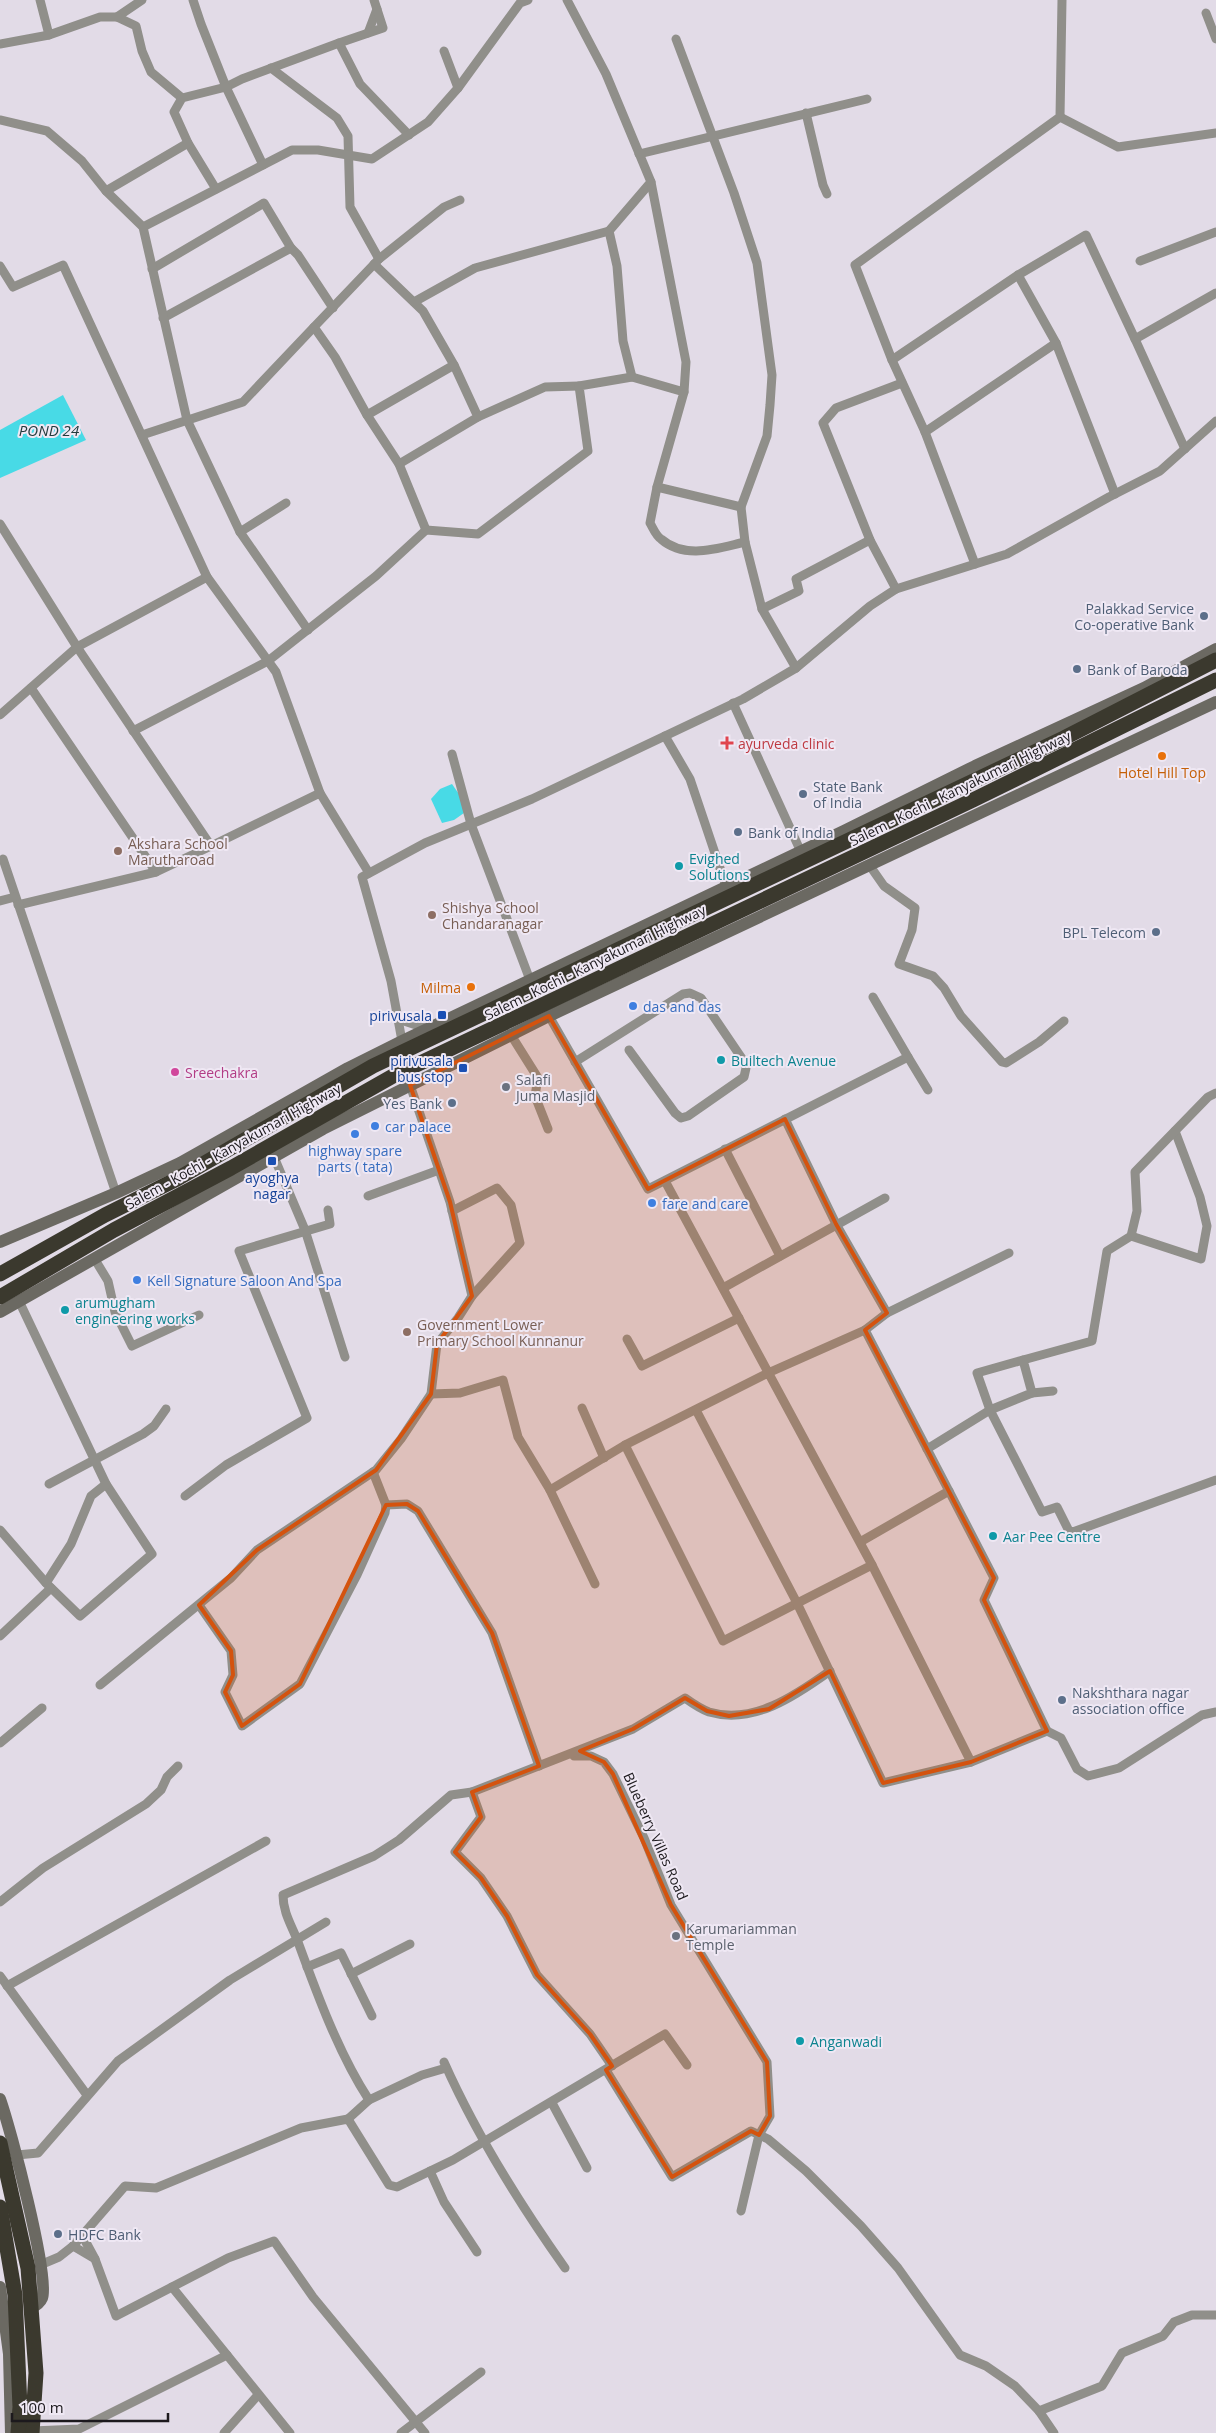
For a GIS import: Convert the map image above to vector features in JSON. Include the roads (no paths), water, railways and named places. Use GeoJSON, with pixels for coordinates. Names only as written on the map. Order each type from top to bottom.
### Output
{"type":"FeatureCollection","features":[{"type":"Feature","properties":{"kind":"highway","name":"Salem - Kochi - Kanyakumari Highway"},"geometry":{"type":"LineString","coordinates":[[0,1274],[105,1215],[186,1175],[373,1066],[1064,738],[1216,660]]}},
{"type":"Feature","properties":{"kind":"highway","name":"Salem - Kochi - Kanyakumari Highway"},"geometry":{"type":"LineString","coordinates":[[0,1297],[114,1230],[231,1168],[393,1076],[1025,776],[1216,680]]}},
{"type":"Feature","properties":{"kind":"highway"},"geometry":{"type":"LineString","coordinates":[[0,2144],[28,2268],[36,2373],[27,2432]]}},
{"type":"Feature","properties":{"kind":"highway"},"geometry":{"type":"LineString","coordinates":[[0,2207],[15,2295],[20,2407],[27,2432]]}},
{"type":"Feature","properties":{"kind":"street"},"geometry":{"type":"LineString","coordinates":[[40,0],[49,35]]}},
{"type":"Feature","properties":{"kind":"street"},"geometry":{"type":"LineString","coordinates":[[117,17],[142,0]]}},
{"type":"Feature","properties":{"kind":"street"},"geometry":{"type":"LineString","coordinates":[[194,0],[201,24],[226,87],[263,165]]}},
{"type":"Feature","properties":{"kind":"street"},"geometry":{"type":"LineString","coordinates":[[143,227],[292,150],[318,150],[372,159],[428,122],[458,88],[520,3],[528,0]]}},
{"type":"Feature","properties":{"kind":"street"},"geometry":{"type":"LineString","coordinates":[[567,0],[606,74],[651,182],[686,362],[684,392],[657,487],[650,523],[660,539],[673,546],[695,552],[745,542]]}},
{"type":"Feature","properties":{"kind":"street"},"geometry":{"type":"LineString","coordinates":[[1060,118],[1062,0]]}},
{"type":"Feature","properties":{"kind":"street"},"geometry":{"type":"LineString","coordinates":[[216,189],[188,143],[174,112],[182,98],[226,87],[271,68],[383,28],[376,5]]}},
{"type":"Feature","properties":{"kind":"street"},"geometry":{"type":"LineString","coordinates":[[1206,14],[1216,39]]}},
{"type":"Feature","properties":{"kind":"street"},"geometry":{"type":"LineString","coordinates":[[0,44],[49,35],[100,17],[117,17],[136,26],[142,51],[151,72],[182,98]]}},
{"type":"Feature","properties":{"kind":"street"},"geometry":{"type":"LineString","coordinates":[[676,39],[734,193],[757,263],[772,375],[766,436],[741,507],[745,542],[762,609],[796,668]]}},
{"type":"Feature","properties":{"kind":"street"},"geometry":{"type":"LineString","coordinates":[[339,43],[360,84],[409,135]]}},
{"type":"Feature","properties":{"kind":"street"},"geometry":{"type":"LineString","coordinates":[[444,51],[458,88]]}},
{"type":"Feature","properties":{"kind":"street"},"geometry":{"type":"LineString","coordinates":[[271,68],[337,118],[348,136],[347,156],[350,207],[377,262],[423,311],[454,365],[478,417]]}},
{"type":"Feature","properties":{"kind":"street"},"geometry":{"type":"LineString","coordinates":[[639,154],[867,99]]}},
{"type":"Feature","properties":{"kind":"street"},"geometry":{"type":"LineString","coordinates":[[806,113],[823,185],[827,194]]}},
{"type":"Feature","properties":{"kind":"street"},"geometry":{"type":"LineString","coordinates":[[1060,118],[1118,147],[1216,133]]}},
{"type":"Feature","properties":{"kind":"street"},"geometry":{"type":"LineString","coordinates":[[975,564],[925,432],[892,360],[854,265],[1060,118]]}},
{"type":"Feature","properties":{"kind":"street"},"geometry":{"type":"LineString","coordinates":[[0,120],[47,130],[82,161],[106,191],[143,227],[187,420],[240,532],[308,630]]}},
{"type":"Feature","properties":{"kind":"street"},"geometry":{"type":"LineString","coordinates":[[106,191],[188,143]]}},
{"type":"Feature","properties":{"kind":"street"},"geometry":{"type":"LineString","coordinates":[[414,302],[475,268],[609,231],[651,182]]}},
{"type":"Feature","properties":{"kind":"street"},"geometry":{"type":"LineString","coordinates":[[142,435],[243,402],[377,262],[444,206],[460,200]]}},
{"type":"Feature","properties":{"kind":"street"},"geometry":{"type":"LineString","coordinates":[[152,269],[264,204],[291,248],[298,255],[333,308]]}},
{"type":"Feature","properties":{"kind":"street"},"geometry":{"type":"LineString","coordinates":[[609,231],[617,266],[623,341],[632,377]]}},
{"type":"Feature","properties":{"kind":"street"},"geometry":{"type":"LineString","coordinates":[[1140,261],[1216,232]]}},
{"type":"Feature","properties":{"kind":"street"},"geometry":{"type":"LineString","coordinates":[[892,360],[1018,275],[1086,234],[1185,449]]}},
{"type":"Feature","properties":{"kind":"street"},"geometry":{"type":"LineString","coordinates":[[163,318],[291,248]]}},
{"type":"Feature","properties":{"kind":"street"},"geometry":{"type":"LineString","coordinates":[[0,266],[13,287],[63,265],[207,577],[276,672],[320,792],[369,873]]}},
{"type":"Feature","properties":{"kind":"street"},"geometry":{"type":"LineString","coordinates":[[1018,275],[1056,343],[1115,494]]}},
{"type":"Feature","properties":{"kind":"street"},"geometry":{"type":"LineString","coordinates":[[1135,339],[1216,293]]}},
{"type":"Feature","properties":{"kind":"street"},"geometry":{"type":"LineString","coordinates":[[314,328],[335,357],[367,415],[399,464],[426,530]]}},
{"type":"Feature","properties":{"kind":"street"},"geometry":{"type":"LineString","coordinates":[[925,432],[1056,343]]}},
{"type":"Feature","properties":{"kind":"street"},"geometry":{"type":"LineString","coordinates":[[367,415],[454,365]]}},
{"type":"Feature","properties":{"kind":"street"},"geometry":{"type":"LineString","coordinates":[[399,464],[478,417],[545,387],[578,386],[632,377],[684,392]]}},
{"type":"Feature","properties":{"kind":"street"},"geometry":{"type":"LineString","coordinates":[[896,589],[870,540],[823,423],[836,408],[902,383]]}},
{"type":"Feature","properties":{"kind":"street"},"geometry":{"type":"LineString","coordinates":[[133,731],[268,661],[376,576],[426,530],[478,534],[588,451],[578,386]]}},
{"type":"Feature","properties":{"kind":"street"},"geometry":{"type":"LineString","coordinates":[[402,1041],[391,981],[362,877],[425,843],[532,799],[733,703],[796,668],[870,606],[896,589],[1007,554],[1160,471],[1216,421]]}},
{"type":"Feature","properties":{"kind":"street"},"geometry":{"type":"LineString","coordinates":[[657,487],[741,507]]}},
{"type":"Feature","properties":{"kind":"street"},"geometry":{"type":"LineString","coordinates":[[240,532],[286,503]]}},
{"type":"Feature","properties":{"kind":"street"},"geometry":{"type":"LineString","coordinates":[[0,524],[77,647],[210,846]]}},
{"type":"Feature","properties":{"kind":"street"},"geometry":{"type":"LineString","coordinates":[[762,609],[799,591],[796,579],[870,540]]}},
{"type":"Feature","properties":{"kind":"street"},"geometry":{"type":"LineString","coordinates":[[0,715],[77,647],[207,577]]}},
{"type":"Feature","properties":{"kind":"street"},"geometry":{"type":"LineString","coordinates":[[0,1242],[116,1194],[180,1163],[348,1068],[428,1028],[801,852],[975,766],[1144,688],[1216,650]]}},
{"type":"Feature","properties":{"kind":"street"},"geometry":{"type":"LineString","coordinates":[[31,688],[156,872]]}},
{"type":"Feature","properties":{"kind":"street"},"geometry":{"type":"LineString","coordinates":[[0,1312],[323,1129],[410,1085],[549,1016],[1216,702]]}},
{"type":"Feature","properties":{"kind":"street"},"geometry":{"type":"LineString","coordinates":[[733,703],[801,852]]}},
{"type":"Feature","properties":{"kind":"street"},"geometry":{"type":"LineString","coordinates":[[665,736],[690,779],[726,886]]}},
{"type":"Feature","properties":{"kind":"street"},"geometry":{"type":"LineString","coordinates":[[452,754],[471,824],[530,980]]}},
{"type":"Feature","properties":{"kind":"street"},"geometry":{"type":"LineString","coordinates":[[0,901],[17,901],[156,872],[320,792]]}},
{"type":"Feature","properties":{"kind":"street"},"geometry":{"type":"LineString","coordinates":[[3,859],[116,1194]]}},
{"type":"Feature","properties":{"kind":"street"},"geometry":{"type":"LineString","coordinates":[[870,866],[876,878],[884,886],[916,908],[912,930],[899,964],[933,976],[944,988],[961,1016],[1002,1062],[1006,1063],[1018,1056],[1064,1021]]}},
{"type":"Feature","properties":{"kind":"street"},"geometry":{"type":"LineString","coordinates":[[575,1062],[683,994],[690,993],[701,998],[743,1060],[746,1068],[744,1077],[688,1116],[681,1118],[675,1113],[629,1050]]}},
{"type":"Feature","properties":{"kind":"street"},"geometry":{"type":"LineString","coordinates":[[873,997],[928,1090]]}},
{"type":"Feature","properties":{"kind":"street"},"geometry":{"type":"LineString","coordinates":[[549,1016],[648,1189],[908,1057]]}},
{"type":"Feature","properties":{"kind":"street"},"geometry":{"type":"LineString","coordinates":[[398,1019],[428,1028]]}},
{"type":"Feature","properties":{"kind":"street"},"geometry":{"type":"LineString","coordinates":[[511,1035],[538,1078],[535,1096],[548,1129]]}},
{"type":"Feature","properties":{"kind":"street"},"geometry":{"type":"LineString","coordinates":[[410,1085],[452,1211],[472,1296]]}},
{"type":"Feature","properties":{"kind":"street"},"geometry":{"type":"LineString","coordinates":[[1216,1093],[1208,1096],[1135,1172],[1137,1211],[1131,1236],[1107,1250],[1092,1341],[977,1373],[990,1410],[1042,1512],[1057,1507],[1070,1533],[1216,1480]]}},
{"type":"Feature","properties":{"kind":"street"},"geometry":{"type":"LineString","coordinates":[[785,1119],[836,1224],[887,1314]]}},
{"type":"Feature","properties":{"kind":"street"},"geometry":{"type":"LineString","coordinates":[[1131,1236],[1201,1259],[1207,1226],[1200,1197],[1174,1131]]}},
{"type":"Feature","properties":{"kind":"street"},"geometry":{"type":"LineString","coordinates":[[725,1149],[780,1256]]}},
{"type":"Feature","properties":{"kind":"street"},"geometry":{"type":"LineString","coordinates":[[274,1157],[305,1230],[345,1357]]}},
{"type":"Feature","properties":{"kind":"street"},"geometry":{"type":"LineString","coordinates":[[368,1196],[439,1170]]}},
{"type":"Feature","properties":{"kind":"street"},"geometry":{"type":"LineString","coordinates":[[665,1180],[860,1542],[971,1762]]}},
{"type":"Feature","properties":{"kind":"street"},"geometry":{"type":"LineString","coordinates":[[100,1684],[231,1578],[257,1550],[312,1515],[373,1472],[401,1438],[431,1394],[437,1344],[458,1318],[472,1296],[520,1243],[511,1205],[498,1188],[452,1211]]}},
{"type":"Feature","properties":{"kind":"street"},"geometry":{"type":"LineString","coordinates":[[723,1288],[885,1198]]}},
{"type":"Feature","properties":{"kind":"street"},"geometry":{"type":"LineString","coordinates":[[185,1496],[226,1465],[307,1418],[239,1251],[330,1224],[328,1210]]}},
{"type":"Feature","properties":{"kind":"street"},"geometry":{"type":"LineString","coordinates":[[550,1490],[625,1445],[768,1373],[865,1330],[887,1314],[1009,1253]]}},
{"type":"Feature","properties":{"kind":"street"},"geometry":{"type":"LineString","coordinates":[[94,1258],[108,1281],[115,1312],[132,1346],[199,1314]]}},
{"type":"Feature","properties":{"kind":"street"},"geometry":{"type":"LineString","coordinates":[[2,1536],[80,1616],[152,1554],[106,1484],[19,1301]]}},
{"type":"Feature","properties":{"kind":"street"},"geometry":{"type":"LineString","coordinates":[[627,1339],[642,1366],[739,1318]]}},
{"type":"Feature","properties":{"kind":"street"},"geometry":{"type":"LineString","coordinates":[[865,1330],[994,1578],[984,1600],[1047,1732],[1061,1738],[1077,1769],[1088,1776],[1119,1768],[1202,1715],[1216,1712]]}},
{"type":"Feature","properties":{"kind":"street"},"geometry":{"type":"LineString","coordinates":[[1023,1360],[1032,1393]]}},
{"type":"Feature","properties":{"kind":"street"},"geometry":{"type":"LineString","coordinates":[[431,1394],[460,1393],[503,1380],[518,1437],[550,1490],[595,1584]]}},
{"type":"Feature","properties":{"kind":"street"},"geometry":{"type":"LineString","coordinates":[[927,1449],[990,1410],[1032,1393],[1052,1391]]}},
{"type":"Feature","properties":{"kind":"street"},"geometry":{"type":"LineString","coordinates":[[582,1408],[604,1458]]}},
{"type":"Feature","properties":{"kind":"street"},"geometry":{"type":"LineString","coordinates":[[49,1484],[96,1460],[154,1426],[166,1409]]}},
{"type":"Feature","properties":{"kind":"street"},"geometry":{"type":"LineString","coordinates":[[696,1410],[797,1603],[883,1783],[971,1762],[1047,1732]]}},
{"type":"Feature","properties":{"kind":"street"},"geometry":{"type":"LineString","coordinates":[[625,1445],[723,1641],[872,1565]]}},
{"type":"Feature","properties":{"kind":"street"},"geometry":{"type":"LineString","coordinates":[[199,1605],[231,1651],[233,1675],[225,1692],[242,1726],[300,1684],[357,1575],[385,1513],[386,1505],[373,1472]]}},
{"type":"Feature","properties":{"kind":"street"},"geometry":{"type":"LineString","coordinates":[[0,1636],[48,1585],[71,1544],[91,1496],[106,1484]]}},
{"type":"Feature","properties":{"kind":"street"},"geometry":{"type":"LineString","coordinates":[[860,1542],[949,1491]]}},
{"type":"Feature","properties":{"kind":"street"},"geometry":{"type":"LineString","coordinates":[[386,1505],[407,1504],[418,1511],[492,1633],[539,1766]]}},
{"type":"Feature","properties":{"kind":"street"},"geometry":{"type":"LineString","coordinates":[[369,2100],[357,2082],[306,1967],[297,1940],[283,1909],[283,1895],[286,1892],[374,1856],[399,1840],[451,1794],[472,1792],[569,1756],[633,1728],[685,1698],[707,1711],[729,1716],[769,1709],[830,1671]]}},
{"type":"Feature","properties":{"kind":"street"},"geometry":{"type":"LineString","coordinates":[[0,1743],[42,1708]]}},
{"type":"Feature","properties":{"kind":"street","name":"Blueberry Villas Road"},"geometry":{"type":"LineString","coordinates":[[569,1756],[591,1756],[604,1762],[613,1774],[644,1838],[671,1905],[767,2062],[770,2116],[759,2135],[741,2211]]}},
{"type":"Feature","properties":{"kind":"street"},"geometry":{"type":"LineString","coordinates":[[0,1902],[43,1868],[146,1804],[162,1790],[167,1777],[178,1766]]}},
{"type":"Feature","properties":{"kind":"street"},"geometry":{"type":"LineString","coordinates":[[472,1792],[481,1816],[455,1852],[481,1878],[507,1916],[537,1976],[590,2034],[672,2177],[751,2131],[768,2139],[806,2171],[862,2226],[898,2268],[960,2355],[986,2366],[1015,2386],[1039,2411],[1054,2433]]}},
{"type":"Feature","properties":{"kind":"street"},"geometry":{"type":"LineString","coordinates":[[7,1986],[266,1841]]}},
{"type":"Feature","properties":{"kind":"street"},"geometry":{"type":"LineString","coordinates":[[17,2156],[38,2153],[118,2061],[230,1980],[326,1922]]}},
{"type":"Feature","properties":{"kind":"street"},"geometry":{"type":"LineString","coordinates":[[351,1974],[410,1944]]}},
{"type":"Feature","properties":{"kind":"street"},"geometry":{"type":"LineString","coordinates":[[306,1967],[341,1953],[372,2016]]}},
{"type":"Feature","properties":{"kind":"street"},"geometry":{"type":"LineString","coordinates":[[0,1976],[87,2095]]}},
{"type":"Feature","properties":{"kind":"street"},"geometry":{"type":"LineString","coordinates":[[348,2119],[389,2185],[397,2187],[485,2142],[665,2034],[688,2065]]}},
{"type":"Feature","properties":{"kind":"street"},"geometry":{"type":"LineString","coordinates":[[40,2265],[60,2257],[73,2246],[124,2186],[156,2188],[301,2128],[348,2119],[369,2100],[445,2065],[485,2142],[540,2233],[564,2268]]}},
{"type":"Feature","properties":{"kind":"street"},"geometry":{"type":"LineString","coordinates":[[0,2099],[17,2156],[40,2265],[43,2297],[38,2304],[31,2308]]}},
{"type":"Feature","properties":{"kind":"street"},"geometry":{"type":"LineString","coordinates":[[552,2103],[587,2168]]}},
{"type":"Feature","properties":{"kind":"street"},"geometry":{"type":"LineString","coordinates":[[430,2171],[444,2202],[477,2252]]}},
{"type":"Feature","properties":{"kind":"street"},"geometry":{"type":"LineString","coordinates":[[82,2235],[95,2259],[116,2316],[228,2258],[274,2241],[313,2297],[424,2433]]}},
{"type":"Feature","properties":{"kind":"street"},"geometry":{"type":"LineString","coordinates":[[73,2246],[95,2259]]}},
{"type":"Feature","properties":{"kind":"street"},"geometry":{"type":"LineString","coordinates":[[172,2287],[290,2433]]}},
{"type":"Feature","properties":{"kind":"street"},"geometry":{"type":"LineString","coordinates":[[0,2292],[9,2354],[11,2433]]}},
{"type":"Feature","properties":{"kind":"street"},"geometry":{"type":"LineString","coordinates":[[1039,2411],[1102,2386],[1122,2353],[1163,2336],[1174,2322],[1192,2315],[1216,2315]]}},
{"type":"Feature","properties":{"kind":"street"},"geometry":{"type":"LineString","coordinates":[[27,2432],[79,2429],[227,2355]]}},
{"type":"Feature","properties":{"kind":"street"},"geometry":{"type":"LineString","coordinates":[[401,2433],[481,2372]]}},
{"type":"Feature","properties":{"kind":"street"},"geometry":{"type":"LineString","coordinates":[[224,2433],[258,2395]]}},
{"type":"Feature","properties":{"kind":"water","name":"POND 24"},"geometry":{"type":"Polygon","coordinates":[[[63,395],[86,440],[0,478],[0,430],[63,395]]]}},
{"type":"Feature","properties":{"kind":"water"},"geometry":{"type":"Polygon","coordinates":[[[452,784],[461,797],[464,813],[454,820],[442,823],[431,799],[440,789],[452,784]]]}},
{"type":"Feature","properties":{"kind":"place","name":"Palakkad Service Co-operative Bank"},"geometry":{"type":"Point","coordinates":[1204,616]}},
{"type":"Feature","properties":{"kind":"place","name":"Bank of Baroda"},"geometry":{"type":"Point","coordinates":[1077,669]}},
{"type":"Feature","properties":{"kind":"place","name":"ayurveda clinic"},"geometry":{"type":"Point","coordinates":[727,743]}},
{"type":"Feature","properties":{"kind":"place","name":"Hotel Hill Top"},"geometry":{"type":"Point","coordinates":[1162,756]}},
{"type":"Feature","properties":{"kind":"place","name":"State Bank of India"},"geometry":{"type":"Point","coordinates":[803,794]}},
{"type":"Feature","properties":{"kind":"place","name":"Bank of India"},"geometry":{"type":"Point","coordinates":[738,832]}},
{"type":"Feature","properties":{"kind":"place","name":"Akshara School Marutharoad"},"geometry":{"type":"Point","coordinates":[118,851]}},
{"type":"Feature","properties":{"kind":"place","name":"Evighed Solutions"},"geometry":{"type":"Point","coordinates":[679,866]}},
{"type":"Feature","properties":{"kind":"place","name":"Shishya School Chandaranagar"},"geometry":{"type":"Point","coordinates":[432,915]}},
{"type":"Feature","properties":{"kind":"place","name":"BPL Telecom"},"geometry":{"type":"Point","coordinates":[1156,932]}},
{"type":"Feature","properties":{"kind":"place","name":"Milma"},"geometry":{"type":"Point","coordinates":[471,987]}},
{"type":"Feature","properties":{"kind":"place","name":"das and das"},"geometry":{"type":"Point","coordinates":[633,1006]}},
{"type":"Feature","properties":{"kind":"place","name":"pirivusala"},"geometry":{"type":"Point","coordinates":[442,1015]}},
{"type":"Feature","properties":{"kind":"place","name":"Builtech Avenue"},"geometry":{"type":"Point","coordinates":[721,1060]}},
{"type":"Feature","properties":{"kind":"place","name":"pirivusala bus stop"},"geometry":{"type":"Point","coordinates":[463,1068]}},
{"type":"Feature","properties":{"kind":"place","name":"Sreechakra"},"geometry":{"type":"Point","coordinates":[175,1072]}},
{"type":"Feature","properties":{"kind":"place","name":"Salafi Juma Masjid"},"geometry":{"type":"Point","coordinates":[506,1087]}},
{"type":"Feature","properties":{"kind":"place","name":"Yes Bank"},"geometry":{"type":"Point","coordinates":[452,1103]}},
{"type":"Feature","properties":{"kind":"place","name":"car palace"},"geometry":{"type":"Point","coordinates":[375,1126]}},
{"type":"Feature","properties":{"kind":"place","name":"highway spare parts ( tata)"},"geometry":{"type":"Point","coordinates":[355,1134]}},
{"type":"Feature","properties":{"kind":"place","name":"ayoghya nagar"},"geometry":{"type":"Point","coordinates":[272,1161]}},
{"type":"Feature","properties":{"kind":"place","name":"fare and care"},"geometry":{"type":"Point","coordinates":[652,1203]}},
{"type":"Feature","properties":{"kind":"place","name":"Kell Signature Saloon And Spa"},"geometry":{"type":"Point","coordinates":[137,1280]}},
{"type":"Feature","properties":{"kind":"place","name":"arumugham engineering works"},"geometry":{"type":"Point","coordinates":[65,1310]}},
{"type":"Feature","properties":{"kind":"place","name":"Government Lower Primary School Kunnanur"},"geometry":{"type":"Point","coordinates":[407,1332]}},
{"type":"Feature","properties":{"kind":"place","name":"Aar Pee Centre"},"geometry":{"type":"Point","coordinates":[993,1536]}},
{"type":"Feature","properties":{"kind":"place","name":"Nakshthara nagar association office"},"geometry":{"type":"Point","coordinates":[1062,1700]}},
{"type":"Feature","properties":{"kind":"place","name":"Karumariamman Temple"},"geometry":{"type":"Point","coordinates":[676,1936]}},
{"type":"Feature","properties":{"kind":"place","name":"Anganwadi"},"geometry":{"type":"Point","coordinates":[800,2041]}},
{"type":"Feature","properties":{"kind":"place","name":"HDFC Bank"},"geometry":{"type":"Point","coordinates":[58,2234]}}]}
